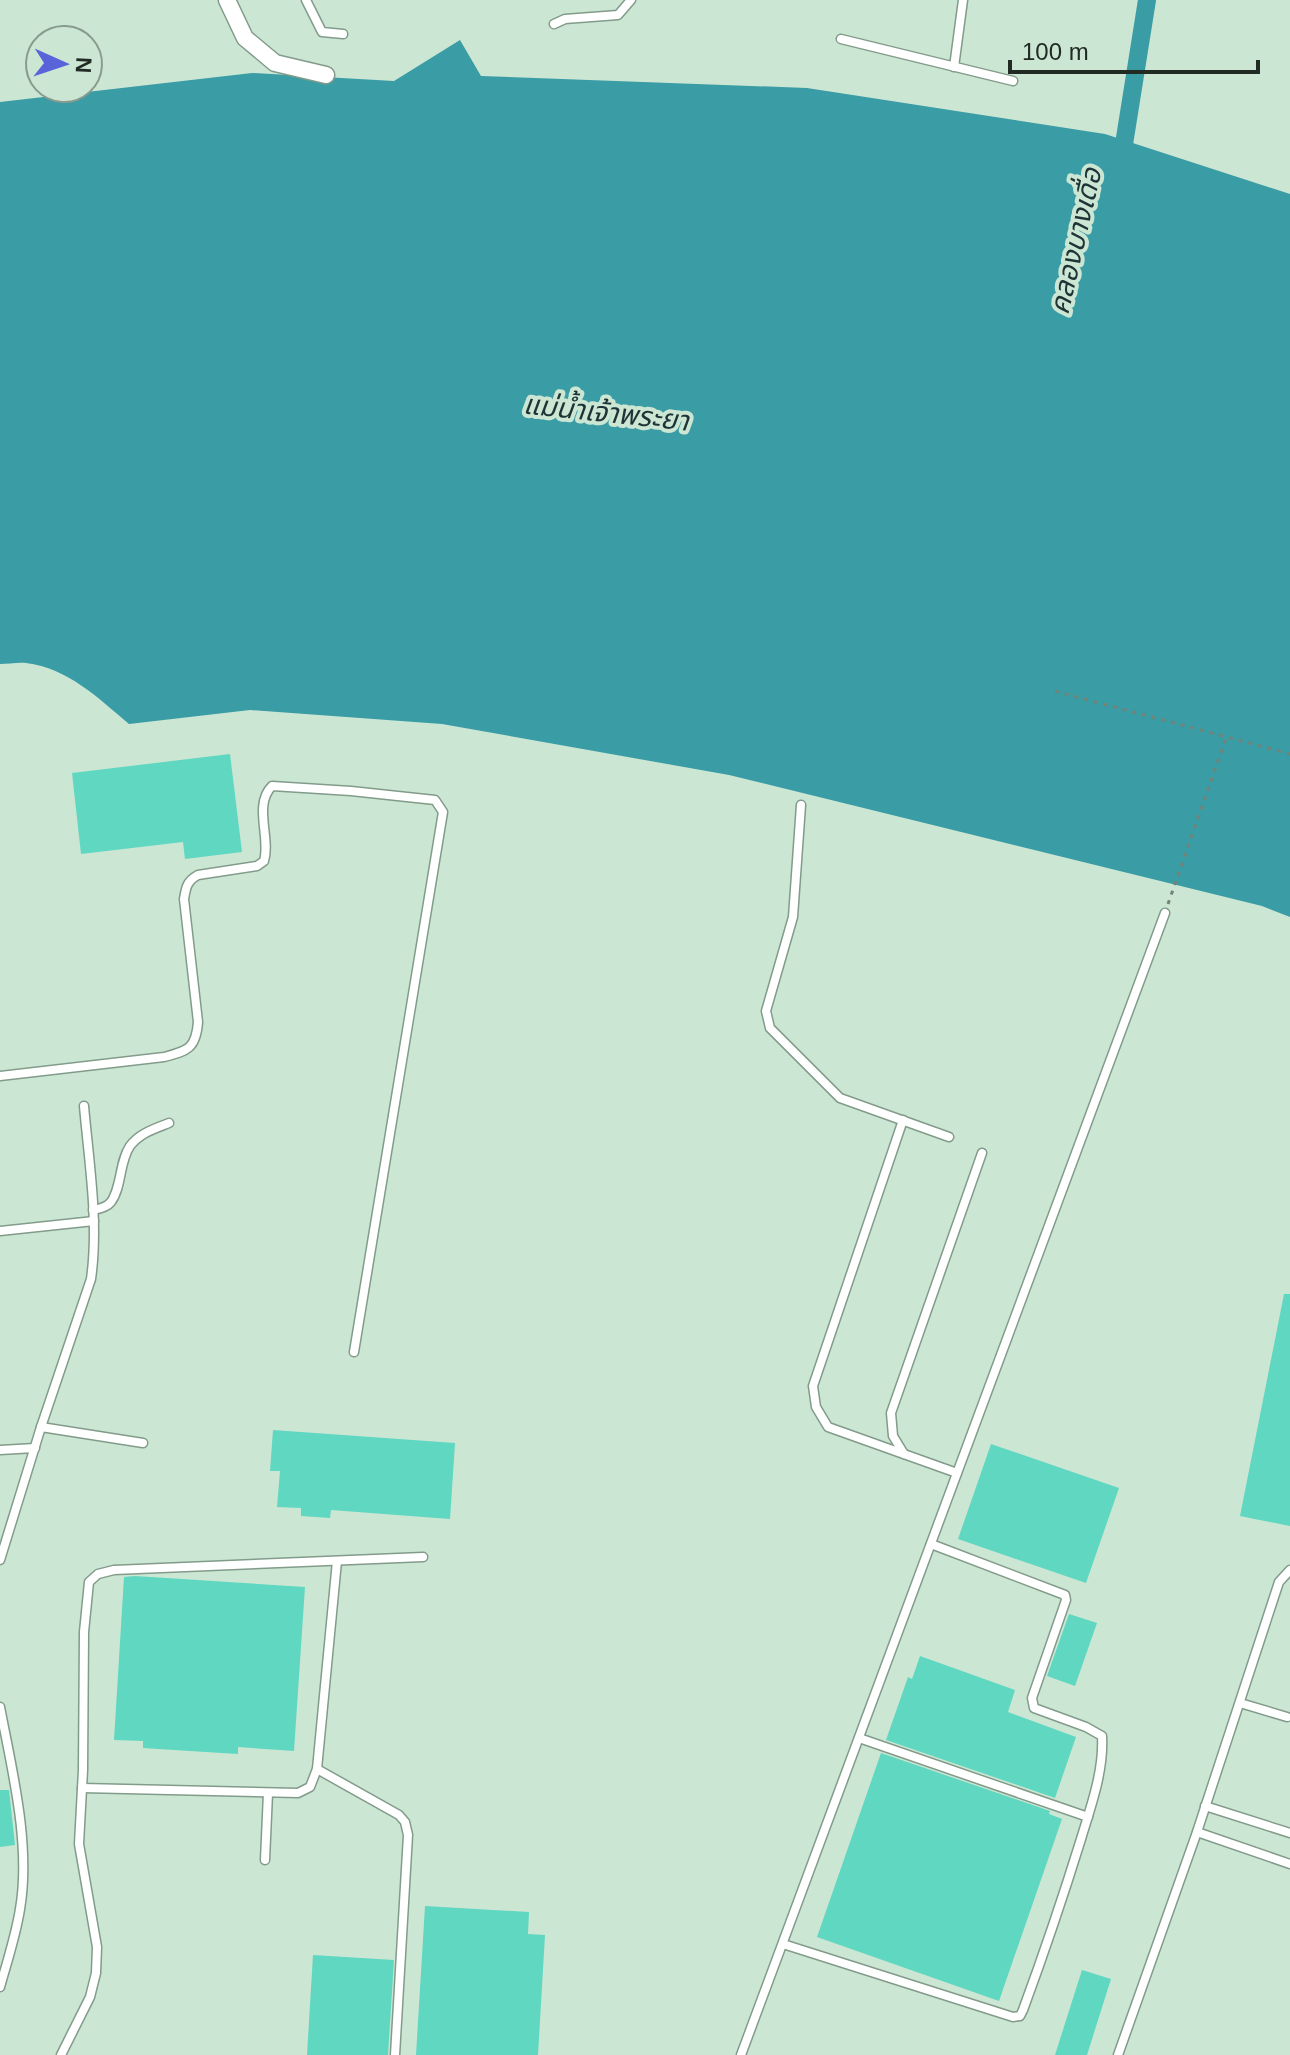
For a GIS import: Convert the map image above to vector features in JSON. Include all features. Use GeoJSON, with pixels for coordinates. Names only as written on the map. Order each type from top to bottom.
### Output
{"type":"FeatureCollection","features":[{"type":"Feature","properties":{"kind":"street"},"geometry":{"type":"LineString","coordinates":[[227,0],[245,38],[275,63],[326,75]]}},
{"type":"Feature","properties":{"kind":"lane"},"geometry":{"type":"LineString","coordinates":[[306,0],[322,32],[343,34]]}},
{"type":"Feature","properties":{"kind":"lane"},"geometry":{"type":"LineString","coordinates":[[554,24],[565,19],[618,15],[631,0]]}},
{"type":"Feature","properties":{"kind":"lane"},"geometry":{"type":"LineString","coordinates":[[954,67],[963,0]]}},
{"type":"Feature","properties":{"kind":"lane"},"geometry":{"type":"LineString","coordinates":[[841,39],[1013,81]]}},
{"type":"Feature","properties":{"kind":"lane"},"geometry":{"type":"LineString","coordinates":[[0,1076],[164,1057],[185,1051],[192,1045],[197,1036],[198,1022],[184,899],[186,887],[198,875],[257,866],[264,861],[263,804],[266,792],[272,786],[435,800],[443,812],[354,1352]]}},
{"type":"Feature","properties":{"kind":"lane"},"geometry":{"type":"LineString","coordinates":[[801,805],[793,917],[766,1011],[770,1028],[840,1098],[949,1137]]}},
{"type":"Feature","properties":{"kind":"lane"},"geometry":{"type":"LineString","coordinates":[[741,2055],[1165,913]]}},
{"type":"Feature","properties":{"kind":"lane"},"geometry":{"type":"LineString","coordinates":[[0,1560],[91,1279],[94,1221],[84,1106]]}},
{"type":"Feature","properties":{"kind":"lane"},"geometry":{"type":"LineString","coordinates":[[903,1120],[813,1386],[816,1407],[828,1427],[957,1473]]}},
{"type":"Feature","properties":{"kind":"lane"},"geometry":{"type":"LineString","coordinates":[[93,1210],[111,1202],[130,1147],[140,1136],[169,1123]]}},
{"type":"Feature","properties":{"kind":"lane"},"geometry":{"type":"LineString","coordinates":[[904,1454],[893,1436],[891,1413],[982,1153]]}},
{"type":"Feature","properties":{"kind":"lane"},"geometry":{"type":"LineString","coordinates":[[0,1231],[94,1221]]}},
{"type":"Feature","properties":{"kind":"lane"},"geometry":{"type":"LineString","coordinates":[[41,1427],[143,1443]]}},
{"type":"Feature","properties":{"kind":"lane"},"geometry":{"type":"LineString","coordinates":[[0,1450],[35,1448]]}},
{"type":"Feature","properties":{"kind":"lane"},"geometry":{"type":"LineString","coordinates":[[783,1944],[1013,2017],[1020,2016],[1023,2010],[1088,1817],[1101,1767],[1102,1736],[1034,1708],[1032,1698],[1066,1600],[1065,1595],[931,1544]]}},
{"type":"Feature","properties":{"kind":"lane"},"geometry":{"type":"LineString","coordinates":[[61,2055],[90,1997],[96,1973],[97,1947],[79,1844],[84,1632],[89,1582],[98,1574],[114,1570],[423,1557]]}},
{"type":"Feature","properties":{"kind":"lane"},"geometry":{"type":"LineString","coordinates":[[82,1788],[298,1793],[310,1787],[317,1769],[337,1561]]}},
{"type":"Feature","properties":{"kind":"lane"},"geometry":{"type":"LineString","coordinates":[[1118,2055],[1197,1832],[1279,1582],[1290,1570]]}},
{"type":"Feature","properties":{"kind":"lane"},"geometry":{"type":"LineString","coordinates":[[1240,1703],[1287,1717]]}},
{"type":"Feature","properties":{"kind":"lane"},"geometry":{"type":"LineString","coordinates":[[0,1707],[18,1805],[23,1876],[20,1910],[0,1987]]}},
{"type":"Feature","properties":{"kind":"lane"},"geometry":{"type":"LineString","coordinates":[[859,1738],[1088,1817]]}},
{"type":"Feature","properties":{"kind":"lane"},"geometry":{"type":"LineString","coordinates":[[317,1769],[399,1815],[405,1822],[408,1835],[395,2055]]}},
{"type":"Feature","properties":{"kind":"lane"},"geometry":{"type":"LineString","coordinates":[[265,1860],[268,1793]]}},
{"type":"Feature","properties":{"kind":"lane"},"geometry":{"type":"LineString","coordinates":[[1205,1806],[1290,1833]]}},
{"type":"Feature","properties":{"kind":"lane"},"geometry":{"type":"LineString","coordinates":[[1197,1832],[1290,1864]]}},
{"type":"Feature","properties":{"kind":"path"},"geometry":{"type":"LineString","coordinates":[[1055,691],[1290,754]]}},
{"type":"Feature","properties":{"kind":"path"},"geometry":{"type":"LineString","coordinates":[[1165,913],[1226,738]]}},
{"type":"Feature","properties":{"kind":"water","name":"แม่น้ำเจ้าพระยา"},"geometry":{"type":"Polygon","coordinates":[[[460,40],[481,76],[807,88],[1105,134],[1290,194],[1290,917],[1262,906],[729,775],[442,724],[250,710],[129,724],[82,686],[55,671],[26,663],[0,664],[0,102],[24,99],[24,104],[104,104],[104,90],[252,73],[394,81],[460,40]]]}},
{"type":"Feature","properties":{"kind":"building"},"geometry":{"type":"Polygon","coordinates":[[[230,754],[242,852],[185,859],[183,842],[81,854],[72,773],[230,754]]]}},
{"type":"Feature","properties":{"kind":"building"},"geometry":{"type":"Polygon","coordinates":[[[1284,1294],[1290,1294],[1290,1526],[1240,1516],[1284,1294]]]}},
{"type":"Feature","properties":{"kind":"building"},"geometry":{"type":"Polygon","coordinates":[[[273,1430],[455,1443],[450,1519],[331,1510],[330,1518],[301,1516],[301,1508],[277,1507],[280,1471],[270,1471],[273,1430]]]}},
{"type":"Feature","properties":{"kind":"building"},"geometry":{"type":"Polygon","coordinates":[[[991,1444],[1119,1488],[1086,1583],[958,1539],[991,1444]]]}},
{"type":"Feature","properties":{"kind":"building"},"geometry":{"type":"Polygon","coordinates":[[[124,1577],[305,1587],[294,1751],[238,1747],[238,1754],[143,1748],[143,1741],[114,1740],[124,1577]]]}},
{"type":"Feature","properties":{"kind":"building"},"geometry":{"type":"Polygon","coordinates":[[[1069,1614],[1097,1623],[1075,1686],[1047,1676],[1069,1614]]]}},
{"type":"Feature","properties":{"kind":"building"},"geometry":{"type":"Polygon","coordinates":[[[920,1656],[1015,1690],[1008,1712],[1076,1737],[1055,1798],[886,1740],[908,1677],[912,1679],[920,1656]]]}},
{"type":"Feature","properties":{"kind":"building"},"geometry":{"type":"Polygon","coordinates":[[[881,1753],[1050,1811],[1049,1814],[1062,1819],[999,2001],[817,1937],[881,1753]]]}},
{"type":"Feature","properties":{"kind":"building"},"geometry":{"type":"Polygon","coordinates":[[[0,1790],[9,1790],[15,1845],[0,1847],[0,1790]]]}},
{"type":"Feature","properties":{"kind":"building"},"geometry":{"type":"Polygon","coordinates":[[[425,1906],[529,1912],[528,1934],[545,1935],[538,2055],[416,2055],[425,1906]]]}},
{"type":"Feature","properties":{"kind":"building"},"geometry":{"type":"Polygon","coordinates":[[[313,1955],[394,1960],[388,2055],[307,2055],[313,1955]]]}},
{"type":"Feature","properties":{"kind":"building"},"geometry":{"type":"Polygon","coordinates":[[[1082,1970],[1111,1979],[1087,2055],[1055,2055],[1082,1970]]]}},
{"type":"Feature","properties":{"kind":"waterway","name":"คลองบางเดื่อ"},"geometry":{"type":"LineString","coordinates":[[1121,163],[1147,0]]}}]}
